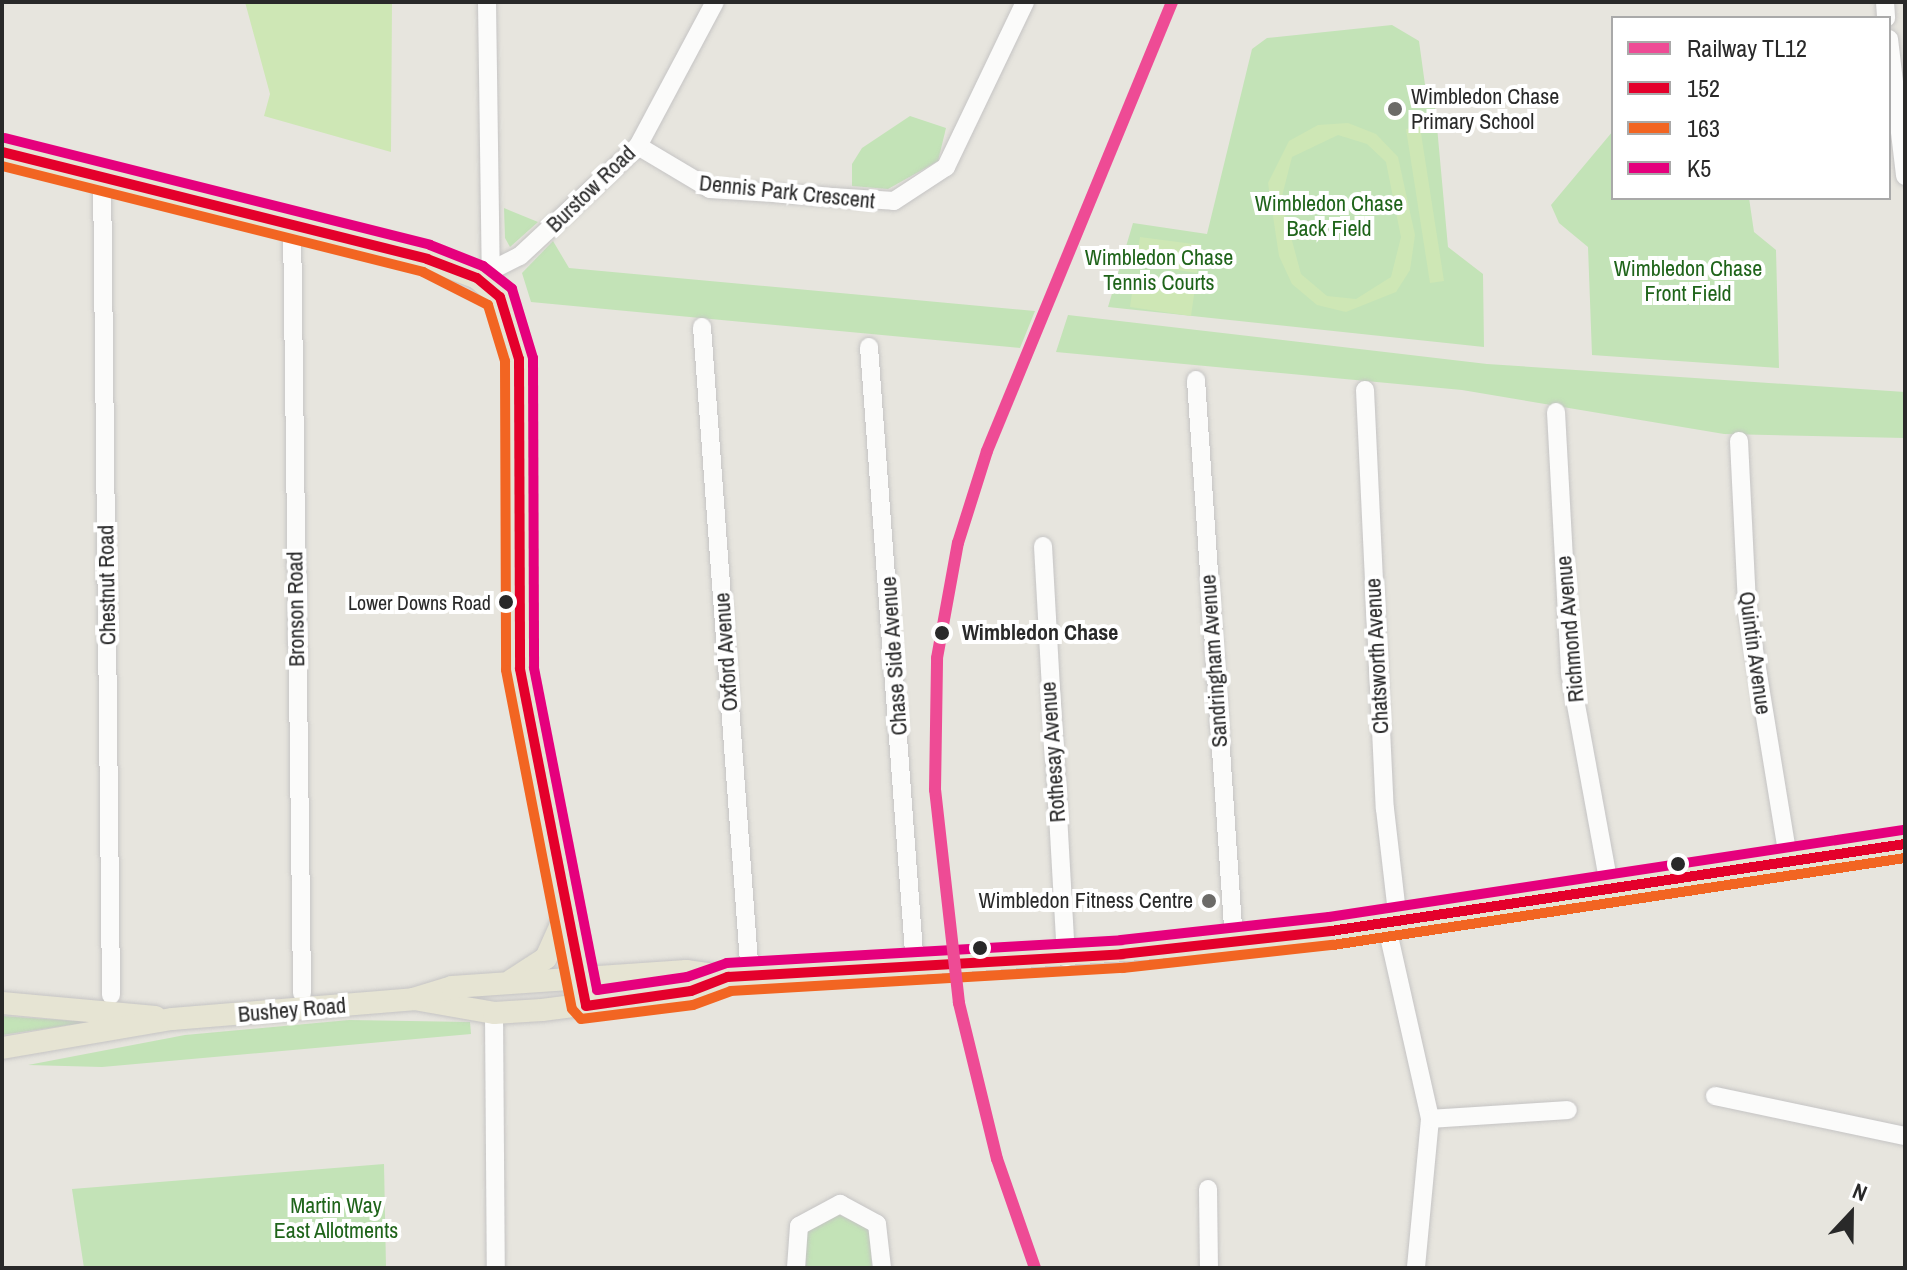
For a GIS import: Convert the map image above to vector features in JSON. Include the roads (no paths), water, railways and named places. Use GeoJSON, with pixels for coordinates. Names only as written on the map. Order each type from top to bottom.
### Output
{"type":"FeatureCollection","features":[{"type":"Feature","properties":{"kind":"main road"},"geometry":{"type":"LineString","coordinates":[[2,152],[102,174],[427,259],[491,279],[512,322],[519,359],[520,669],[586,1006]]}},
{"type":"Feature","properties":{"kind":"main road"},"geometry":{"type":"LineString","coordinates":[[739,976],[1066,957],[1234,942],[1610,891],[1905,844]]}},
{"type":"Feature","properties":{"kind":"main road"},"geometry":{"type":"LineString","coordinates":[[507,982],[546,958],[568,909]]}},
{"type":"Feature","properties":{"kind":"main road","name":"Bushey Road"},"geometry":{"type":"LineString","coordinates":[[2,1048],[172,1019],[413,999],[507,982],[581,980],[686,971],[739,976]]}},
{"type":"Feature","properties":{"kind":"main road","name":"Bushey Road"},"geometry":{"type":"LineString","coordinates":[[413,999],[494,1013],[586,1006],[691,991],[739,976]]}},
{"type":"Feature","properties":{"kind":"main road","name":"Bushey Road"},"geometry":{"type":"LineString","coordinates":[[2,1003],[172,1019]]}},
{"type":"Feature","properties":{"kind":"street"},"geometry":{"type":"LineString","coordinates":[[487,2],[491,279]]}},
{"type":"Feature","properties":{"kind":"street","name":"Burstow Road"},"geometry":{"type":"LineString","coordinates":[[491,279],[520,256],[638,146],[715,2]]}},
{"type":"Feature","properties":{"kind":"street","name":"Dennis Park Crescent"},"geometry":{"type":"LineString","coordinates":[[638,146],[710,189],[894,201],[946,167],[1025,2]]}},
{"type":"Feature","properties":{"kind":"street"},"geometry":{"type":"LineString","coordinates":[[1891,56],[1905,176]]}},
{"type":"Feature","properties":{"kind":"street","name":"Chestnut Road"},"geometry":{"type":"LineString","coordinates":[[102,174],[111,995]]}},
{"type":"Feature","properties":{"kind":"street","name":"Bronson Road"},"geometry":{"type":"LineString","coordinates":[[292,224],[302,993]]}},
{"type":"Feature","properties":{"kind":"street","name":"Oxford Avenue"},"geometry":{"type":"LineString","coordinates":[[702,327],[739,976]]}},
{"type":"Feature","properties":{"kind":"street","name":"Chase Side Avenue"},"geometry":{"type":"LineString","coordinates":[[869,347],[915,966]]}},
{"type":"Feature","properties":{"kind":"street","name":"Sandringham Avenue"},"geometry":{"type":"LineString","coordinates":[[1196,380],[1234,942]]}},
{"type":"Feature","properties":{"kind":"street","name":"Chatsworth Avenue"},"geometry":{"type":"LineString","coordinates":[[1365,390],[1392,922],[1430,1119],[1416,1268]]}},
{"type":"Feature","properties":{"kind":"street","name":"Richmond Avenue"},"geometry":{"type":"LineString","coordinates":[[1556,412],[1570,672],[1610,891]]}},
{"type":"Feature","properties":{"kind":"street","name":"Quintin Avenue"},"geometry":{"type":"LineString","coordinates":[[1739,441],[1747,607],[1789,863]]}},
{"type":"Feature","properties":{"kind":"street","name":"Rothesay Avenue"},"geometry":{"type":"LineString","coordinates":[[1043,546],[1066,957]]}},
{"type":"Feature","properties":{"kind":"street"},"geometry":{"type":"LineString","coordinates":[[494,1013],[496,1268]]}},
{"type":"Feature","properties":{"kind":"street"},"geometry":{"type":"LineString","coordinates":[[1715,1096],[1905,1136]]}},
{"type":"Feature","properties":{"kind":"street"},"geometry":{"type":"LineString","coordinates":[[1430,1119],[1568,1110]]}},
{"type":"Feature","properties":{"kind":"street"},"geometry":{"type":"LineString","coordinates":[[1208,1189],[1209,1268]]}},
{"type":"Feature","properties":{"kind":"street"},"geometry":{"type":"LineString","coordinates":[[796,1268],[799,1226],[840,1204],[877,1224],[882,1268]]}},
{"type":"Feature","properties":{"kind":"rail line","name":"TL12"},"geometry":{"type":"LineString","coordinates":[[1035,1268],[997,1159],[959,1003],[935,790],[937,658],[958,543],[987,451],[1172,2]]}},
{"type":"Feature","properties":{"kind":"place","name":"Wimbledon Chase Primary School"},"geometry":{"type":"Point","coordinates":[1395,109]}},
{"type":"Feature","properties":{"kind":"place","name":"Lower Downs Road"},"geometry":{"type":"Point","coordinates":[506,602]}},
{"type":"Feature","properties":{"kind":"place","name":"Wimbledon Chase"},"geometry":{"type":"Point","coordinates":[942,633]}},
{"type":"Feature","properties":{"kind":"place","name":"Wimbledon Fitness Centre"},"geometry":{"type":"Point","coordinates":[1209,901]}},
{"type":"Feature","properties":{"kind":"park label","name":"Wimbledon Chase Back Field"},"geometry":{"type":"Point","coordinates":[1329,216]}},
{"type":"Feature","properties":{"kind":"park label","name":"Wimbledon Chase Tennis Courts"},"geometry":{"type":"Point","coordinates":[1159,270]}},
{"type":"Feature","properties":{"kind":"park label","name":"Wimbledon Chase Front Field"},"geometry":{"type":"Point","coordinates":[1688,280]}},
{"type":"Feature","properties":{"kind":"park label","name":"Martin Way East Allotments"},"geometry":{"type":"Point","coordinates":[336,1218]}}]}
